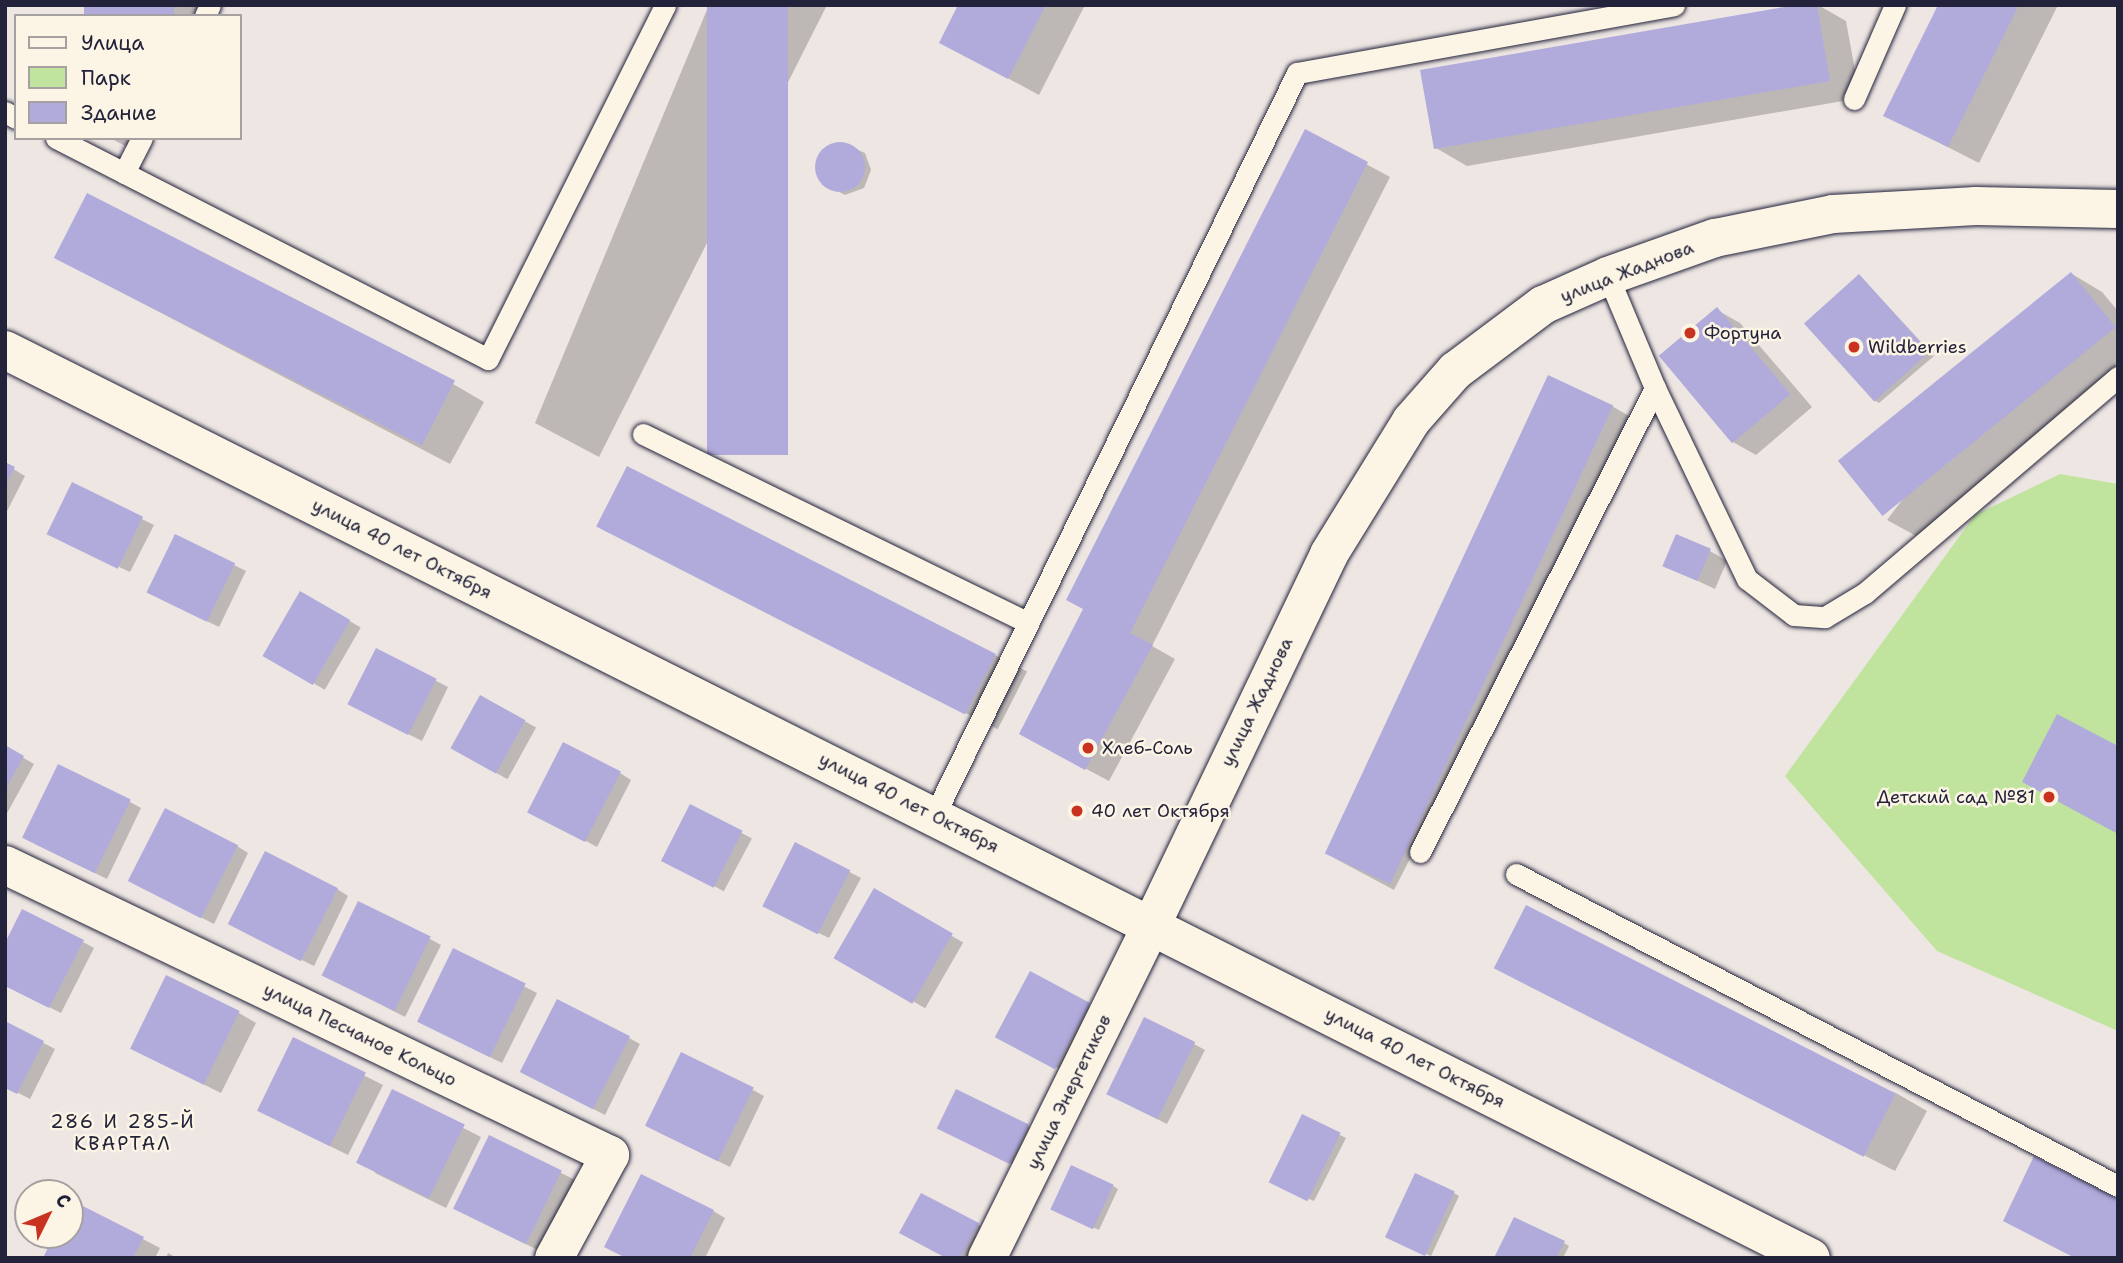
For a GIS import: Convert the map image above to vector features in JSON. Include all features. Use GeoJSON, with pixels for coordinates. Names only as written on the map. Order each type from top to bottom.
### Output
{"type":"FeatureCollection","features":[{"type":"Feature","properties":{"kind":"street","name":"улица Жаднова"},"geometry":{"type":"LineString","coordinates":[[1151,926],[1329,554],[1411,421],[1455,371],[1500,335],[1543,305],[1608,276],[1715,238],[1833,214],[1976,206],[2118,209]]}},
{"type":"Feature","properties":{"kind":"street","name":"улица 40 лет Октября"},"geometry":{"type":"LineString","coordinates":[[5,349],[1811,1258]]}},
{"type":"Feature","properties":{"kind":"street","name":"улица Песчаное Кольцо"},"geometry":{"type":"LineString","coordinates":[[5,865],[610,1155],[554,1258]]}},
{"type":"Feature","properties":{"kind":"street","name":"улица Энергетиков"},"geometry":{"type":"LineString","coordinates":[[987,1258],[1151,926]]}},
{"type":"Feature","properties":{"kind":"lane"},"geometry":{"type":"LineString","coordinates":[[60,140],[488,359],[665,5]]}},
{"type":"Feature","properties":{"kind":"lane"},"geometry":{"type":"LineString","coordinates":[[934,816],[1297,72],[1674,5]]}},
{"type":"Feature","properties":{"kind":"lane"},"geometry":{"type":"LineString","coordinates":[[1854,99],[1895,5]]}},
{"type":"Feature","properties":{"kind":"lane"},"geometry":{"type":"LineString","coordinates":[[124,173],[141,140]]}},
{"type":"Feature","properties":{"kind":"lane"},"geometry":{"type":"LineString","coordinates":[[1608,276],[1655,388],[1747,579],[1794,615],[1825,617],[1865,593],[2118,377]]}},
{"type":"Feature","properties":{"kind":"lane"},"geometry":{"type":"LineString","coordinates":[[1420,852],[1655,388]]}},
{"type":"Feature","properties":{"kind":"lane"},"geometry":{"type":"LineString","coordinates":[[643,434],[1028,623]]}},
{"type":"Feature","properties":{"kind":"lane"},"geometry":{"type":"LineString","coordinates":[[1516,874],[2118,1186]]}},
{"type":"Feature","properties":{"kind":"green space"},"geometry":{"type":"Polygon","coordinates":[[[2060,474],[2118,484],[2118,1031],[1937,951],[1785,776],[1975,515],[2060,474]]]}},
{"type":"Feature","properties":{"kind":"building"},"geometry":{"type":"Polygon","coordinates":[[[84,5],[174,5],[174,14],[84,14],[84,5]]]}},
{"type":"Feature","properties":{"kind":"building"},"geometry":{"type":"Polygon","coordinates":[[[707,5],[788,5],[788,455],[707,455],[707,5]]]}},
{"type":"Feature","properties":{"kind":"building"},"geometry":{"type":"Polygon","coordinates":[[[958,5],[1046,5],[1008,79],[939,43],[958,5]]]}},
{"type":"Feature","properties":{"kind":"building"},"geometry":{"type":"Polygon","coordinates":[[[1796,5],[1817,5],[1830,81],[1434,149],[1420,70],[1796,5]]]}},
{"type":"Feature","properties":{"kind":"building"},"geometry":{"type":"Polygon","coordinates":[[[1938,5],[2019,5],[1948,147],[1883,116],[1938,5]]]}},
{"type":"Feature","properties":{"kind":"building"},"geometry":{"type":"Polygon","coordinates":[[[1305,129],[1368,162],[1130,633],[1153,645],[1085,770],[1019,734],[1083,609],[1066,600],[1305,129]]]}},
{"type":"Feature","properties":{"kind":"building"},"geometry":{"type":"Polygon","coordinates":[[[830,143],[850,143],[864,157],[864,177],[850,191],[830,191],[816,177],[816,157],[830,143]]]}},
{"type":"Feature","properties":{"kind":"building"},"geometry":{"type":"Polygon","coordinates":[[[87,193],[455,380],[422,446],[54,258],[87,193]]]}},
{"type":"Feature","properties":{"kind":"building"},"geometry":{"type":"Polygon","coordinates":[[[2071,272],[2116,327],[1883,516],[1838,461],[2071,272]]]}},
{"type":"Feature","properties":{"kind":"building"},"geometry":{"type":"Polygon","coordinates":[[[1859,274],[1929,352],[1874,402],[1804,324],[1859,274]]]}},
{"type":"Feature","properties":{"kind":"building"},"geometry":{"type":"Polygon","coordinates":[[[1717,307],[1790,394],[1732,443],[1659,356],[1717,307]]]}},
{"type":"Feature","properties":{"kind":"building"},"geometry":{"type":"Polygon","coordinates":[[[1548,375],[1613,405],[1390,884],[1325,854],[1548,375]]]}},
{"type":"Feature","properties":{"kind":"building"},"geometry":{"type":"Polygon","coordinates":[[[5,462],[15,467],[5,486],[5,462]]]}},
{"type":"Feature","properties":{"kind":"building"},"geometry":{"type":"Polygon","coordinates":[[[627,466],[996,654],[965,715],[596,527],[627,466]]]}},
{"type":"Feature","properties":{"kind":"building"},"geometry":{"type":"Polygon","coordinates":[[[72,482],[143,517],[118,569],[47,534],[72,482]]]}},
{"type":"Feature","properties":{"kind":"building"},"geometry":{"type":"Polygon","coordinates":[[[175,534],[235,563],[207,622],[147,592],[175,534]]]}},
{"type":"Feature","properties":{"kind":"building"},"geometry":{"type":"Polygon","coordinates":[[[1676,534],[1711,549],[1697,581],[1662,566],[1676,534]]]}},
{"type":"Feature","properties":{"kind":"building"},"geometry":{"type":"Polygon","coordinates":[[[300,591],[350,620],[313,685],[262,656],[300,591]]]}},
{"type":"Feature","properties":{"kind":"building"},"geometry":{"type":"Polygon","coordinates":[[[376,648],[437,679],[408,735],[347,704],[376,648]]]}},
{"type":"Feature","properties":{"kind":"building"},"geometry":{"type":"Polygon","coordinates":[[[480,695],[525,720],[496,774],[450,748],[480,695]]]}},
{"type":"Feature","properties":{"kind":"building"},"geometry":{"type":"Polygon","coordinates":[[[2057,714],[2118,746],[2118,834],[2022,782],[2057,714]]]}},
{"type":"Feature","properties":{"kind":"building"},"geometry":{"type":"Polygon","coordinates":[[[563,742],[621,772],[585,842],[527,812],[563,742]]]}},
{"type":"Feature","properties":{"kind":"building"},"geometry":{"type":"Polygon","coordinates":[[[5,745],[24,756],[5,790],[5,745]]]}},
{"type":"Feature","properties":{"kind":"building"},"geometry":{"type":"Polygon","coordinates":[[[58,764],[131,800],[95,873],[22,838],[58,764]]]}},
{"type":"Feature","properties":{"kind":"building"},"geometry":{"type":"Polygon","coordinates":[[[690,804],[743,831],[714,888],[661,861],[690,804]]]}},
{"type":"Feature","properties":{"kind":"building"},"geometry":{"type":"Polygon","coordinates":[[[165,808],[238,845],[201,918],[128,881],[165,808]]]}},
{"type":"Feature","properties":{"kind":"building"},"geometry":{"type":"Polygon","coordinates":[[[795,842],[850,870],[818,934],[762,906],[795,842]]]}},
{"type":"Feature","properties":{"kind":"building"},"geometry":{"type":"Polygon","coordinates":[[[265,851],[338,888],[301,961],[228,924],[265,851]]]}},
{"type":"Feature","properties":{"kind":"building"},"geometry":{"type":"Polygon","coordinates":[[[874,888],[953,934],[912,1004],[834,958],[874,888]]]}},
{"type":"Feature","properties":{"kind":"building"},"geometry":{"type":"Polygon","coordinates":[[[358,901],[431,937],[394,1011],[322,976],[358,901]]]}},
{"type":"Feature","properties":{"kind":"building"},"geometry":{"type":"Polygon","coordinates":[[[1526,905],[1896,1093],[1864,1157],[1494,968],[1526,905]]]}},
{"type":"Feature","properties":{"kind":"building"},"geometry":{"type":"Polygon","coordinates":[[[22,909],[84,940],[49,1008],[5,986],[5,943],[22,909]]]}},
{"type":"Feature","properties":{"kind":"building"},"geometry":{"type":"Polygon","coordinates":[[[453,948],[526,984],[490,1057],[417,1022],[453,948]]]}},
{"type":"Feature","properties":{"kind":"building"},"geometry":{"type":"Polygon","coordinates":[[[1030,971],[1090,1003],[1055,1069],[995,1037],[1030,971]]]}},
{"type":"Feature","properties":{"kind":"building"},"geometry":{"type":"Polygon","coordinates":[[[166,975],[240,1011],[204,1085],[130,1049],[166,975]]]}},
{"type":"Feature","properties":{"kind":"building"},"geometry":{"type":"Polygon","coordinates":[[[557,999],[630,1036],[593,1109],[520,1072],[557,999]]]}},
{"type":"Feature","properties":{"kind":"building"},"geometry":{"type":"Polygon","coordinates":[[[1144,1017],[1195,1042],[1158,1119],[1106,1094],[1144,1017]]]}},
{"type":"Feature","properties":{"kind":"building"},"geometry":{"type":"Polygon","coordinates":[[[5,1021],[44,1041],[17,1094],[5,1088],[5,1021]]]}},
{"type":"Feature","properties":{"kind":"building"},"geometry":{"type":"Polygon","coordinates":[[[293,1037],[366,1073],[330,1146],[257,1111],[293,1037]]]}},
{"type":"Feature","properties":{"kind":"building"},"geometry":{"type":"Polygon","coordinates":[[[681,1052],[754,1088],[718,1161],[645,1126],[681,1052]]]}},
{"type":"Feature","properties":{"kind":"building"},"geometry":{"type":"Polygon","coordinates":[[[392,1089],[465,1125],[429,1198],[356,1163],[392,1089]]]}},
{"type":"Feature","properties":{"kind":"building"},"geometry":{"type":"Polygon","coordinates":[[[956,1089],[1029,1125],[1010,1164],[937,1129],[956,1089]]]}},
{"type":"Feature","properties":{"kind":"building"},"geometry":{"type":"Polygon","coordinates":[[[1302,1114],[1341,1133],[1307,1201],[1269,1182],[1302,1114]]]}},
{"type":"Feature","properties":{"kind":"building"},"geometry":{"type":"Polygon","coordinates":[[[489,1135],[562,1171],[526,1244],[453,1209],[489,1135]]]}},
{"type":"Feature","properties":{"kind":"building"},"geometry":{"type":"Polygon","coordinates":[[[2034,1156],[2118,1199],[2118,1258],[2075,1258],[2003,1221],[2034,1156]]]}},
{"type":"Feature","properties":{"kind":"building"},"geometry":{"type":"Polygon","coordinates":[[[1071,1165],[1114,1185],[1093,1229],[1050,1209],[1071,1165]]]}},
{"type":"Feature","properties":{"kind":"building"},"geometry":{"type":"Polygon","coordinates":[[[1415,1173],[1455,1192],[1425,1256],[1385,1237],[1415,1173]]]}},
{"type":"Feature","properties":{"kind":"building"},"geometry":{"type":"Polygon","coordinates":[[[641,1174],[714,1210],[690,1258],[626,1258],[604,1247],[641,1174]]]}},
{"type":"Feature","properties":{"kind":"building"},"geometry":{"type":"Polygon","coordinates":[[[921,1193],[979,1223],[960,1258],[946,1258],[899,1233],[921,1193]]]}},
{"type":"Feature","properties":{"kind":"building"},"geometry":{"type":"Polygon","coordinates":[[[84,1207],[144,1237],[133,1258],[43,1258],[47,1249],[84,1249],[84,1207]]]}},
{"type":"Feature","properties":{"kind":"building"},"geometry":{"type":"Polygon","coordinates":[[[1514,1217],[1565,1241],[1556,1258],[1494,1258],[1514,1217]]]}},
{"type":"Feature","properties":{"kind":"place","name":"Фортуна"},"geometry":{"type":"Point","coordinates":[1690,333]}},
{"type":"Feature","properties":{"kind":"place","name":"Wildberries"},"geometry":{"type":"Point","coordinates":[1854,347]}},
{"type":"Feature","properties":{"kind":"place","name":"Хлеб-Соль"},"geometry":{"type":"Point","coordinates":[1088,748]}},
{"type":"Feature","properties":{"kind":"place","name":"Детский сад №81"},"geometry":{"type":"Point","coordinates":[2049,797]}},
{"type":"Feature","properties":{"kind":"place","name":"40 лет Октября"},"geometry":{"type":"Point","coordinates":[1077,811]}},
{"type":"Feature","properties":{"kind":"district","name":"286 И 285-Й КВАРТАЛ"},"geometry":{"type":"Point","coordinates":[123,1133]}}]}
